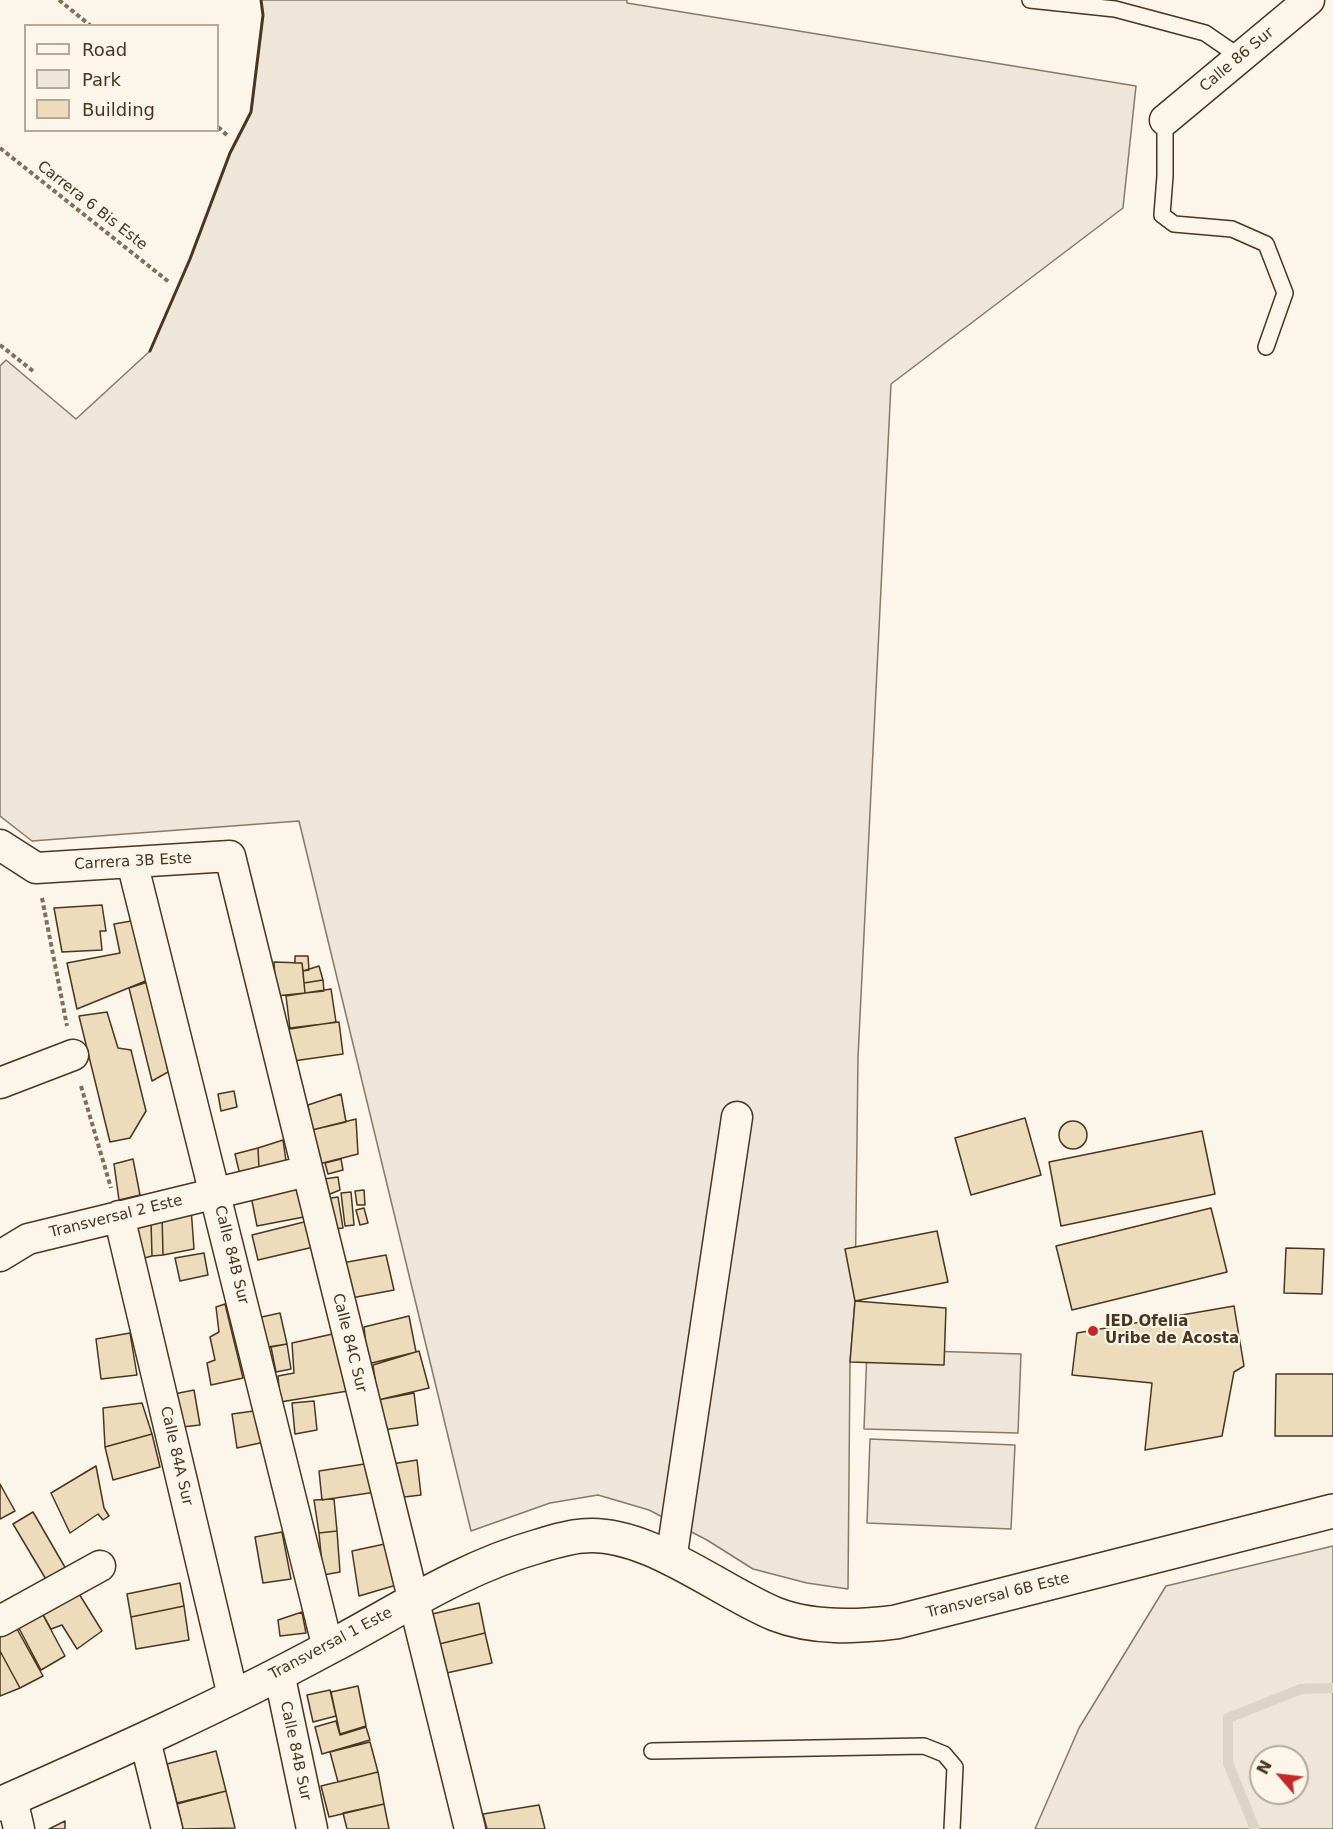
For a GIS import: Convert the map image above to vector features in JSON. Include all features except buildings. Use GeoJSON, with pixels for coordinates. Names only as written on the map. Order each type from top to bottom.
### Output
{"type":"FeatureCollection","features":[{"type":"Feature","properties":{"kind":"street","name":"Calle 86 Sur"},"geometry":{"type":"LineString","coordinates":[[1166,120],[1309,0]]}},
{"type":"Feature","properties":{"kind":"street","name":"Carrera 3B Este"},"geometry":{"type":"LineString","coordinates":[[0,845],[36,868],[230,856]]}},
{"type":"Feature","properties":{"kind":"street","name":"Calle 84C Sur"},"geometry":{"type":"LineString","coordinates":[[230,856],[470,1829]]}},
{"type":"Feature","properties":{"kind":"street","name":"Calle 84B Sur"},"geometry":{"type":"LineString","coordinates":[[132,862],[328,1648]]}},
{"type":"Feature","properties":{"kind":"street"},"geometry":{"type":"LineString","coordinates":[[0,1083],[73,1055]]}},
{"type":"Feature","properties":{"kind":"street"},"geometry":{"type":"LineString","coordinates":[[671,1560],[737,1117]]}},
{"type":"Feature","properties":{"kind":"street","name":"Transversal 2 Este"},"geometry":{"type":"LineString","coordinates":[[0,1256],[28,1239],[307,1171]]}},
{"type":"Feature","properties":{"kind":"street","name":"Calle 84A Sur"},"geometry":{"type":"LineString","coordinates":[[119,1216],[233,1696]]}},
{"type":"Feature","properties":{"kind":"street","name":"Transversal 6B Este"},"geometry":{"type":"LineString","coordinates":[[671,1560],[776,1614],[826,1625],[861,1627],[896,1622],[1333,1511]]}},
{"type":"Feature","properties":{"kind":"street","name":"Transversal 1 Este"},"geometry":{"type":"LineString","coordinates":[[10,1810],[328,1648],[412,1599],[467,1572],[516,1552],[583,1535],[633,1543],[671,1560]]}},
{"type":"Feature","properties":{"kind":"street"},"geometry":{"type":"LineString","coordinates":[[0,1622],[100,1566]]}},
{"type":"Feature","properties":{"kind":"street","name":"Calle 84B Sur"},"geometry":{"type":"LineString","coordinates":[[279,1673],[312,1829]]}},
{"type":"Feature","properties":{"kind":"street"},"geometry":{"type":"LineString","coordinates":[[145,1740],[166,1829]]}},
{"type":"Feature","properties":{"kind":"lane"},"geometry":{"type":"LineString","coordinates":[[1030,0],[1114,9],[1205,33],[1240,57]]}},
{"type":"Feature","properties":{"kind":"lane"},"geometry":{"type":"LineString","coordinates":[[1166,120],[1162,214],[1174,224],[1232,229],[1266,244],[1285,293],[1266,347]]}},
{"type":"Feature","properties":{"kind":"lane"},"geometry":{"type":"LineString","coordinates":[[652,1751],[924,1746],[944,1754],[955,1767],[951,1829]]}},
{"type":"Feature","properties":{"kind":"path"},"geometry":{"type":"LineString","coordinates":[[59,0],[89,24]]}},
{"type":"Feature","properties":{"kind":"path"},"geometry":{"type":"LineString","coordinates":[[219,128],[228,136]]}},
{"type":"Feature","properties":{"kind":"path","name":"Carrera 6 Bis Este"},"geometry":{"type":"LineString","coordinates":[[0,148],[169,282]]}},
{"type":"Feature","properties":{"kind":"path"},"geometry":{"type":"LineString","coordinates":[[0,345],[33,371]]}},
{"type":"Feature","properties":{"kind":"green space"},"geometry":{"type":"Polygon","coordinates":[[[261,0],[627,0],[627,3],[1136,86],[1123,208],[891,384],[858,1057],[855,1301],[850,1362],[848,1589],[807,1583],[753,1569],[707,1540],[649,1510],[598,1495],[550,1503],[471,1531],[299,821],[32,841],[0,816],[0,366],[6,360],[76,419],[150,351],[190,259],[230,153],[251,112],[263,16],[261,0]]]}},
{"type":"Feature","properties":{"kind":"green space"},"geometry":{"type":"Polygon","coordinates":[[[867,1349],[1021,1354],[1018,1433],[864,1429],[867,1349]]]}},
{"type":"Feature","properties":{"kind":"green space"},"geometry":{"type":"Polygon","coordinates":[[[870,1439],[1015,1445],[1011,1529],[867,1523],[870,1439]]]}},
{"type":"Feature","properties":{"kind":"green space"},"geometry":{"type":"Polygon","coordinates":[[[1333,1546],[1333,1829],[1035,1829],[1079,1728],[1166,1586],[1333,1546]]]}},
{"type":"Feature","properties":{"kind":"waterway"},"geometry":{"type":"LineString","coordinates":[[1255,1829],[1228,1763],[1228,1718],[1301,1689],[1333,1688]]}},
{"type":"Feature","properties":{"kind":"wall"},"geometry":{"type":"LineString","coordinates":[[150,351],[190,259],[230,153],[251,112],[263,15],[261,0]]}},
{"type":"Feature","properties":{"kind":"place","name":"IED Ofelia Uribe de Acosta"},"geometry":{"type":"Point","coordinates":[1093,1331]}}]}
